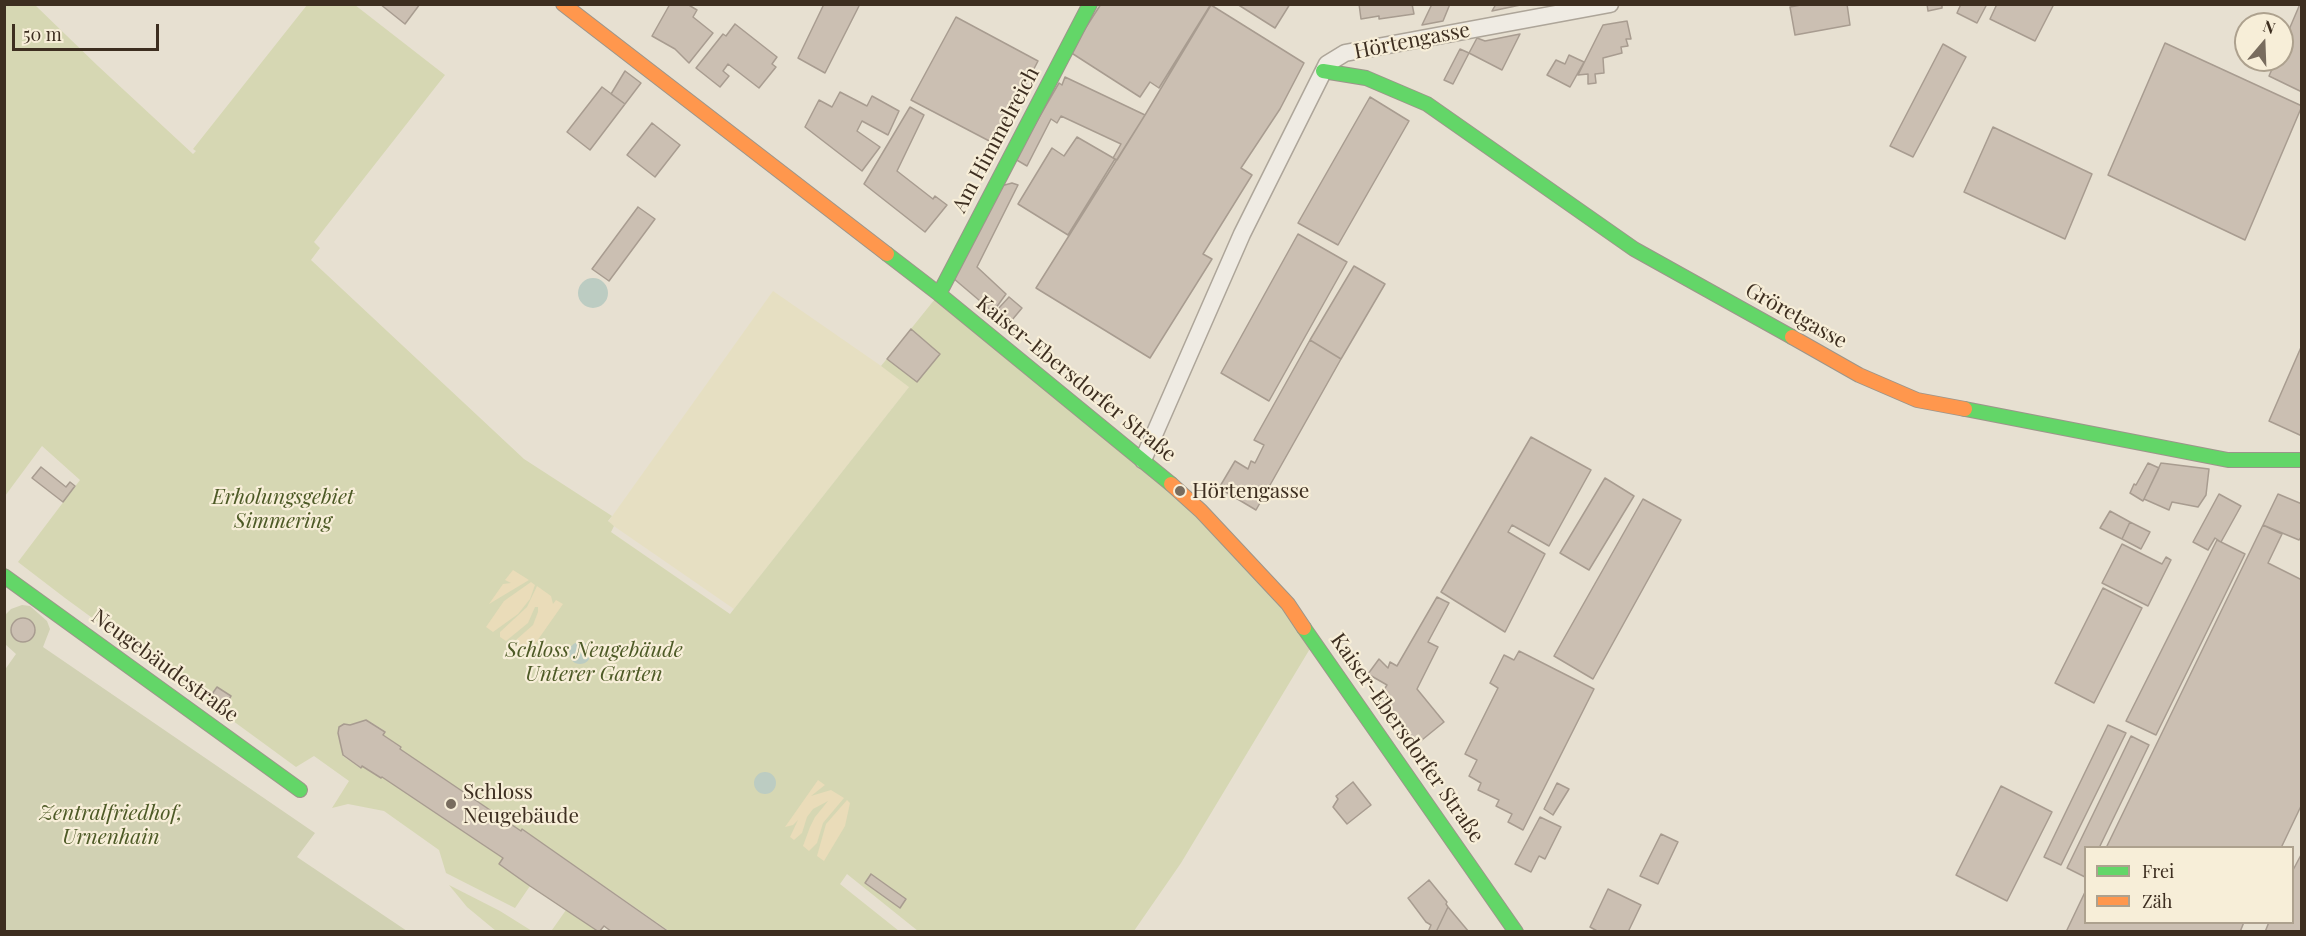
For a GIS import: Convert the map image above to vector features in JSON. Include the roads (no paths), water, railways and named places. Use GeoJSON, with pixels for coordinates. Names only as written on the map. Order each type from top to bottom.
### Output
{"type":"FeatureCollection","features":[{"type":"Feature","properties":{"kind":"street","name":"Kaiser-Ebersdorfer Straße"},"geometry":{"type":"LineString","coordinates":[[563,4],[939,294],[1143,460],[1201,511],[1288,604],[1515,932]]}},
{"type":"Feature","properties":{"kind":"street","name":"Am Himmelreich"},"geometry":{"type":"LineString","coordinates":[[939,294],[1090,4]]}},
{"type":"Feature","properties":{"kind":"street","name":"Hörtengasse"},"geometry":{"type":"LineString","coordinates":[[1143,460],[1242,234],[1327,64],[1345,53],[1610,4]]}},
{"type":"Feature","properties":{"kind":"street","name":"Gröretgasse"},"geometry":{"type":"LineString","coordinates":[[1323,71],[1366,78],[1427,104],[1634,249],[1859,375],[1917,400],[2228,460],[2301,460]]}},
{"type":"Feature","properties":{"kind":"street","name":"Neugebäudestraße"},"geometry":{"type":"LineString","coordinates":[[4,576],[300,790]]}},
{"type":"Feature","properties":{"kind":"place","name":"Hörtengasse"},"geometry":{"type":"Point","coordinates":[1180,491]}},
{"type":"Feature","properties":{"kind":"place","name":"Schloss Neugebäude"},"geometry":{"type":"Point","coordinates":[451,804]}},
{"type":"Feature","properties":{"kind":"park label","name":"Erholungsgebiet Simmering"},"geometry":{"type":"Point","coordinates":[283,509]}},
{"type":"Feature","properties":{"kind":"park label","name":"Schloss Neugebäude Unterer Garten"},"geometry":{"type":"Point","coordinates":[594,662]}},
{"type":"Feature","properties":{"kind":"park label","name":"Zentralfriedhof, Urnenhain"},"geometry":{"type":"Point","coordinates":[111,825]}}]}
